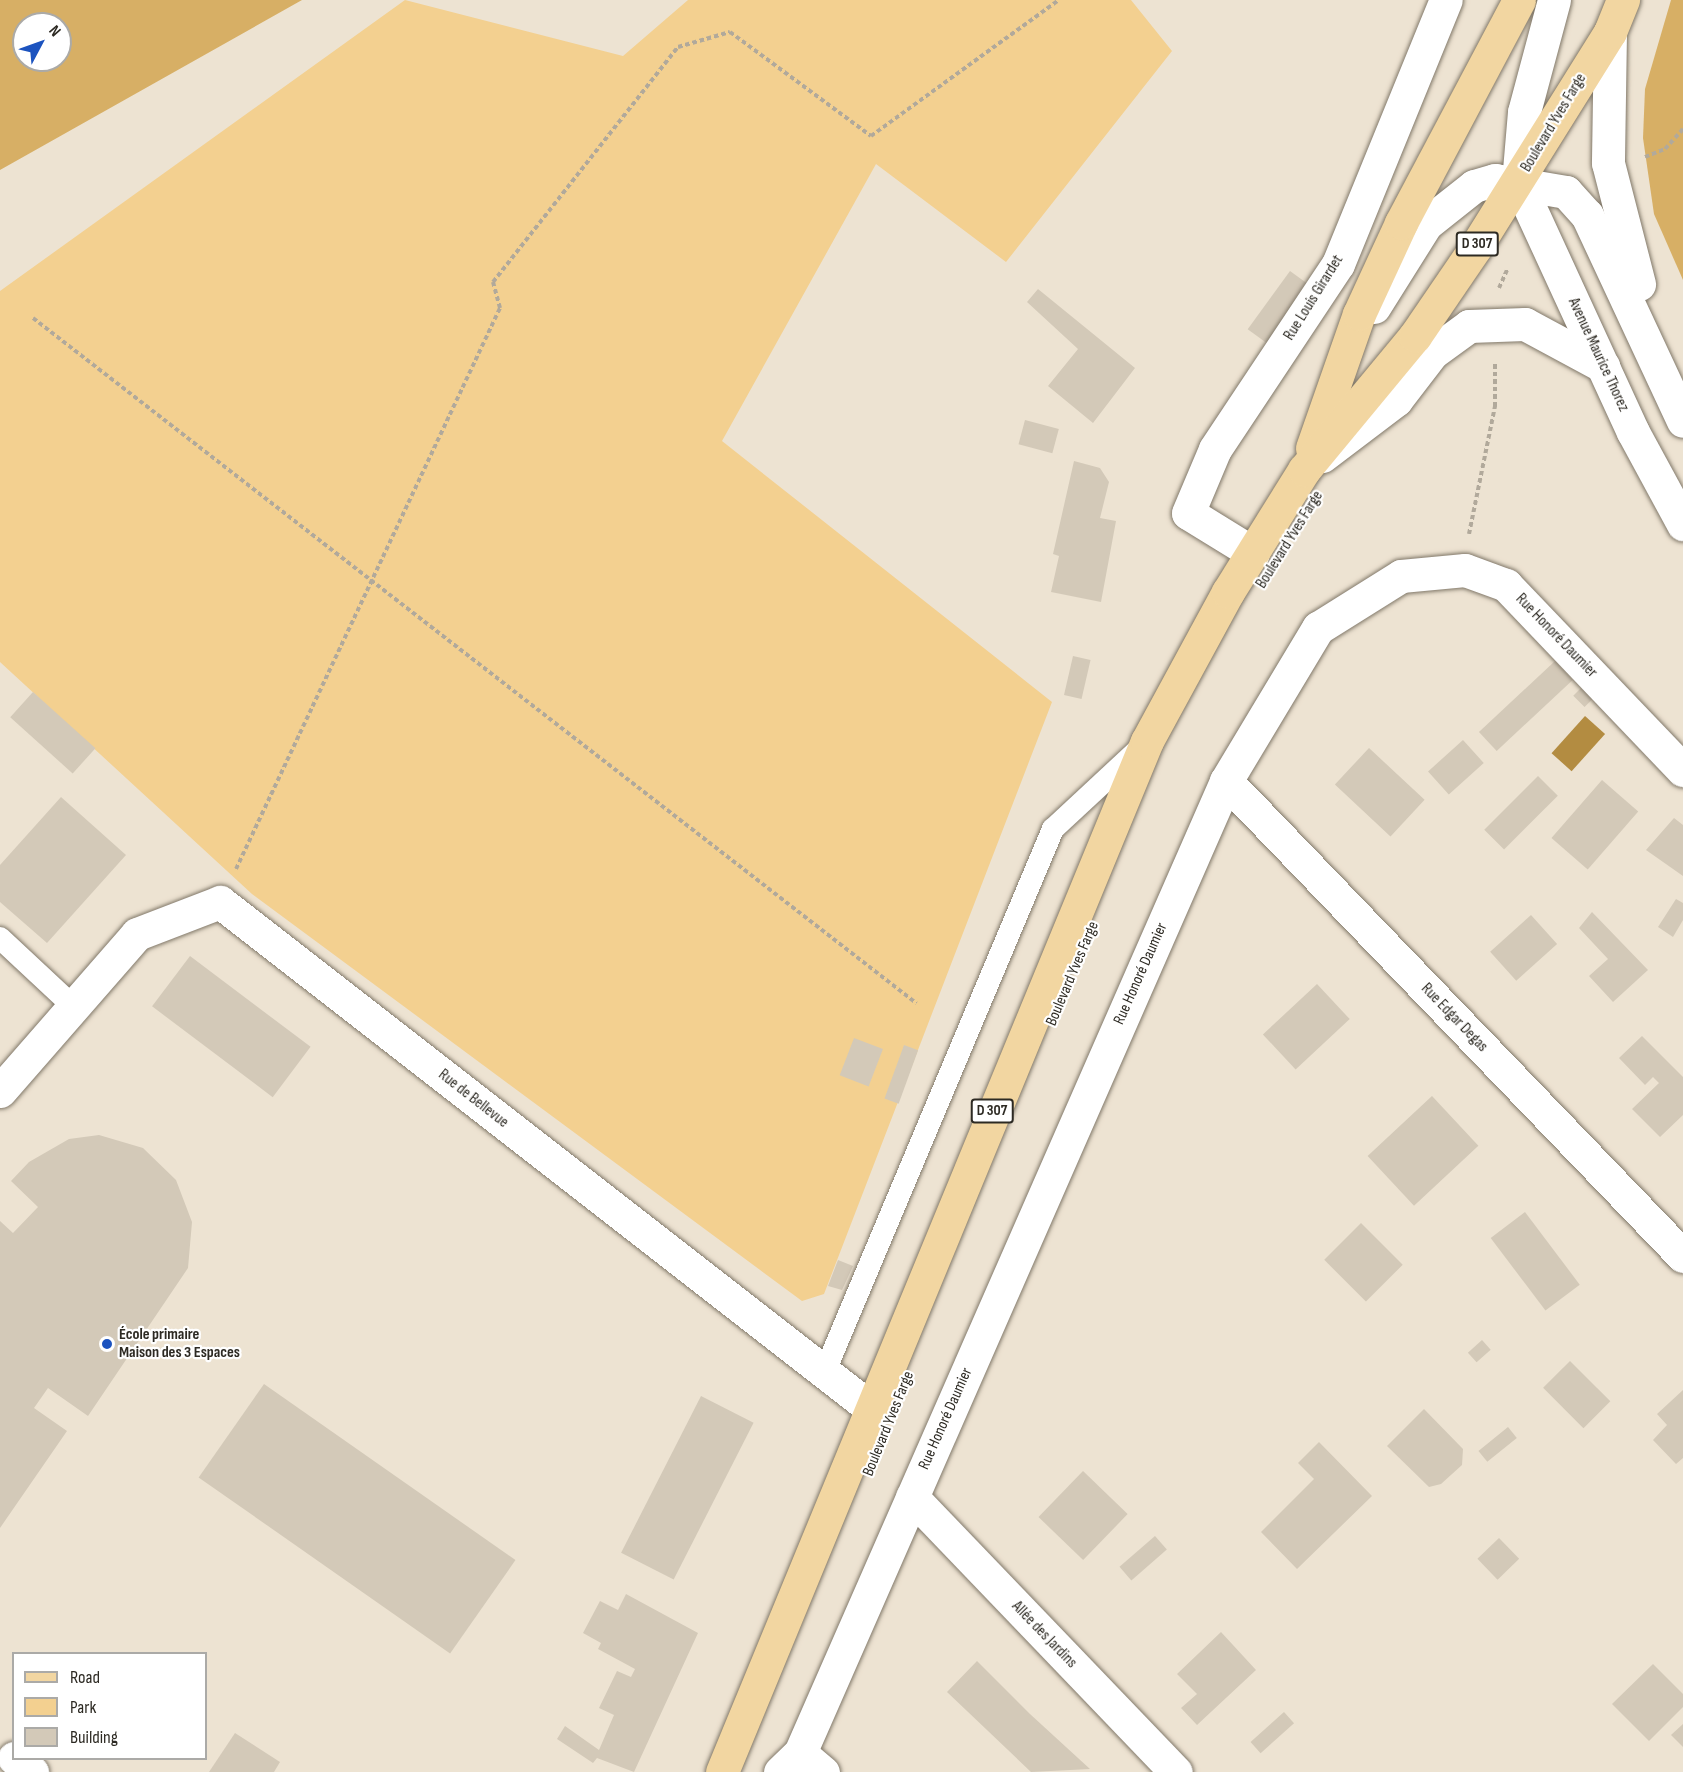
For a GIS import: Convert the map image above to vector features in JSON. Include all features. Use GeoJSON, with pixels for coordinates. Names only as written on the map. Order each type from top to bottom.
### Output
{"type":"FeatureCollection","features":[{"type":"Feature","properties":{"kind":"main road","name":"Boulevard Yves Farge"},"geometry":{"type":"LineString","coordinates":[[1304,470],[1347,351],[1401,223],[1519,0]]}},
{"type":"Feature","properties":{"kind":"main road","name":"Boulevard Yves Farge"},"geometry":{"type":"LineString","coordinates":[[722,1772],[1148,741],[1253,553],[1304,470],[1415,336],[1518,182],[1610,32],[1623,0]]}},
{"type":"Feature","properties":{"kind":"street","name":"Rue Louis Girardet"},"geometry":{"type":"LineString","coordinates":[[1253,553],[1188,513],[1215,449],[1338,264],[1446,0]]}},
{"type":"Feature","properties":{"kind":"street","name":"Avenue Maurice Thorez"},"geometry":{"type":"LineString","coordinates":[[1554,0],[1524,112],[1518,182],[1603,366],[1683,524]]}},
{"type":"Feature","properties":{"kind":"street"},"geometry":{"type":"LineString","coordinates":[[1610,32],[1608,163],[1627,248],[1683,419]]}},
{"type":"Feature","properties":{"kind":"street"},"geometry":{"type":"LineString","coordinates":[[1347,351],[1426,224],[1474,186],[1495,180],[1518,182],[1566,192],[1587,215],[1683,419]]}},
{"type":"Feature","properties":{"kind":"street"},"geometry":{"type":"LineString","coordinates":[[1304,470],[1396,400],[1432,353],[1469,326],[1525,324],[1603,366]]}},
{"type":"Feature","properties":{"kind":"street","name":"Rue Honoré Daumier"},"geometry":{"type":"LineString","coordinates":[[801,1766],[912,1497],[1226,780],[1318,628],[1401,576],[1465,570],[1506,585],[1683,770]]}},
{"type":"Feature","properties":{"kind":"street","name":"Rue Edgar Degas"},"geometry":{"type":"LineString","coordinates":[[1226,780],[1682,1252]]}},
{"type":"Feature","properties":{"kind":"street"},"geometry":{"type":"LineString","coordinates":[[0,1091],[137,934],[220,902]]}},
{"type":"Feature","properties":{"kind":"street","name":"Rue de Bellevue"},"geometry":{"type":"LineString","coordinates":[[220,902],[872,1409]]}},
{"type":"Feature","properties":{"kind":"street","name":"Allée des Jardins"},"geometry":{"type":"LineString","coordinates":[[912,1497],[1176,1772]]}},
{"type":"Feature","properties":{"kind":"street"},"geometry":{"type":"LineString","coordinates":[[17,1760],[32,1772]]}},
{"type":"Feature","properties":{"kind":"lane"},"geometry":{"type":"LineString","coordinates":[[825,1371],[1053,829],[1148,741]]}},
{"type":"Feature","properties":{"kind":"lane"},"geometry":{"type":"LineString","coordinates":[[0,938],[73,1006]]}},
{"type":"Feature","properties":{"kind":"path"},"geometry":{"type":"LineString","coordinates":[[220,902],[500,308],[493,282],[678,47],[730,32],[871,136],[1059,0]]}},
{"type":"Feature","properties":{"kind":"path"},"geometry":{"type":"LineString","coordinates":[[1639,158],[1665,149],[1683,129]]}},
{"type":"Feature","properties":{"kind":"path"},"geometry":{"type":"LineString","coordinates":[[1498,292],[1511,261]]}},
{"type":"Feature","properties":{"kind":"path"},"geometry":{"type":"LineString","coordinates":[[33,318],[915,1003]]}},
{"type":"Feature","properties":{"kind":"path"},"geometry":{"type":"LineString","coordinates":[[1465,570],[1495,405],[1495,359]]}},
{"type":"Feature","properties":{"kind":"green space"},"geometry":{"type":"Polygon","coordinates":[[[405,0],[623,56],[688,0],[1131,0],[1172,51],[1006,262],[876,164],[722,441],[1052,702],[824,1294],[802,1301],[252,894],[0,662],[0,291],[405,0]]]}},
{"type":"Feature","properties":{"kind":"shaded area"},"geometry":{"type":"Polygon","coordinates":[[[0,0],[302,0],[0,170],[0,0]]]}},
{"type":"Feature","properties":{"kind":"shaded area"},"geometry":{"type":"Polygon","coordinates":[[[1671,0],[1683,0],[1683,280],[1654,214],[1643,138],[1645,89],[1671,0]]]}},
{"type":"Feature","properties":{"kind":"shaded area"},"geometry":{"type":"Polygon","coordinates":[[[1585,716],[1605,734],[1572,771],[1552,753],[1585,716]]]}},
{"type":"Feature","properties":{"kind":"building"},"geometry":{"type":"Polygon","coordinates":[[[1290,271],[1311,286],[1269,345],[1248,329],[1290,271]]]}},
{"type":"Feature","properties":{"kind":"building"},"geometry":{"type":"Polygon","coordinates":[[[1038,289],[1135,368],[1093,423],[1048,386],[1078,349],[1027,302],[1038,289]]]}},
{"type":"Feature","properties":{"kind":"building"},"geometry":{"type":"Polygon","coordinates":[[[1025,420],[1059,429],[1052,453],[1019,444],[1025,420]]]}},
{"type":"Feature","properties":{"kind":"building"},"geometry":{"type":"Polygon","coordinates":[[[1074,461],[1100,468],[1109,482],[1100,518],[1116,521],[1101,602],[1051,592],[1059,556],[1053,554],[1074,461]]]}},
{"type":"Feature","properties":{"kind":"building"},"geometry":{"type":"Polygon","coordinates":[[[1073,656],[1091,660],[1082,699],[1064,695],[1073,656]]]}},
{"type":"Feature","properties":{"kind":"building"},"geometry":{"type":"Polygon","coordinates":[[[1555,661],[1573,680],[1497,751],[1479,732],[1555,661]]]}},
{"type":"Feature","properties":{"kind":"building"},"geometry":{"type":"Polygon","coordinates":[[[1581,688],[1592,699],[1585,707],[1573,696],[1581,688]]]}},
{"type":"Feature","properties":{"kind":"building"},"geometry":{"type":"Polygon","coordinates":[[[33,692],[95,748],[73,773],[10,717],[33,692]]]}},
{"type":"Feature","properties":{"kind":"building"},"geometry":{"type":"Polygon","coordinates":[[[1463,740],[1484,763],[1449,794],[1428,771],[1463,740]]]}},
{"type":"Feature","properties":{"kind":"building"},"geometry":{"type":"Polygon","coordinates":[[[1369,748],[1425,800],[1390,836],[1335,785],[1369,748]]]}},
{"type":"Feature","properties":{"kind":"building"},"geometry":{"type":"Polygon","coordinates":[[[1538,776],[1558,796],[1504,850],[1484,830],[1538,776]]]}},
{"type":"Feature","properties":{"kind":"building"},"geometry":{"type":"Polygon","coordinates":[[[1602,780],[1638,811],[1588,870],[1551,838],[1602,780]]]}},
{"type":"Feature","properties":{"kind":"building"},"geometry":{"type":"Polygon","coordinates":[[[61,797],[126,855],[47,943],[0,902],[0,865],[61,797]]]}},
{"type":"Feature","properties":{"kind":"building"},"geometry":{"type":"Polygon","coordinates":[[[1674,818],[1683,825],[1683,876],[1646,850],[1674,818]]]}},
{"type":"Feature","properties":{"kind":"building"},"geometry":{"type":"Polygon","coordinates":[[[1676,899],[1683,903],[1683,920],[1673,937],[1658,927],[1676,899]]]}},
{"type":"Feature","properties":{"kind":"building"},"geometry":{"type":"Polygon","coordinates":[[[1592,912],[1648,970],[1613,1002],[1589,976],[1608,959],[1579,928],[1592,912]]]}},
{"type":"Feature","properties":{"kind":"building"},"geometry":{"type":"Polygon","coordinates":[[[1531,915],[1557,944],[1516,981],[1490,952],[1531,915]]]}},
{"type":"Feature","properties":{"kind":"building"},"geometry":{"type":"Polygon","coordinates":[[[190,956],[311,1047],[273,1097],[152,1006],[190,956]]]}},
{"type":"Feature","properties":{"kind":"building"},"geometry":{"type":"Polygon","coordinates":[[[1317,984],[1350,1019],[1296,1070],[1263,1034],[1317,984]]]}},
{"type":"Feature","properties":{"kind":"building"},"geometry":{"type":"Polygon","coordinates":[[[1642,1036],[1683,1077],[1683,1115],[1660,1137],[1632,1109],[1659,1083],[1653,1077],[1645,1085],[1619,1058],[1642,1036]]]}},
{"type":"Feature","properties":{"kind":"building"},"geometry":{"type":"Polygon","coordinates":[[[854,1038],[883,1049],[869,1086],[840,1075],[854,1038]]]}},
{"type":"Feature","properties":{"kind":"building"},"geometry":{"type":"Polygon","coordinates":[[[904,1045],[918,1050],[899,1104],[885,1099],[904,1045]]]}},
{"type":"Feature","properties":{"kind":"building"},"geometry":{"type":"Polygon","coordinates":[[[1432,1096],[1478,1146],[1414,1206],[1368,1156],[1432,1096]]]}},
{"type":"Feature","properties":{"kind":"building"},"geometry":{"type":"Polygon","coordinates":[[[99,1135],[143,1148],[176,1180],[192,1222],[188,1268],[88,1416],[48,1388],[34,1408],[67,1431],[0,1528],[0,1221],[13,1233],[38,1207],[11,1181],[29,1162],[69,1139],[99,1135]]]}},
{"type":"Feature","properties":{"kind":"building"},"geometry":{"type":"Polygon","coordinates":[[[1525,1212],[1580,1285],[1545,1311],[1491,1238],[1525,1212]]]}},
{"type":"Feature","properties":{"kind":"building"},"geometry":{"type":"Polygon","coordinates":[[[1361,1223],[1403,1265],[1366,1301],[1324,1260],[1361,1223]]]}},
{"type":"Feature","properties":{"kind":"building"},"geometry":{"type":"Polygon","coordinates":[[[838,1260],[853,1266],[842,1290],[828,1286],[838,1260]]]}},
{"type":"Feature","properties":{"kind":"building"},"geometry":{"type":"Polygon","coordinates":[[[1482,1340],[1491,1350],[1477,1362],[1468,1353],[1482,1340]]]}},
{"type":"Feature","properties":{"kind":"building"},"geometry":{"type":"Polygon","coordinates":[[[1570,1361],[1610,1401],[1583,1428],[1543,1388],[1570,1361]]]}},
{"type":"Feature","properties":{"kind":"building"},"geometry":{"type":"Polygon","coordinates":[[[264,1384],[515,1560],[450,1653],[199,1477],[264,1384]]]}},
{"type":"Feature","properties":{"kind":"building"},"geometry":{"type":"Polygon","coordinates":[[[1683,1390],[1683,1458],[1676,1464],[1653,1440],[1667,1425],[1657,1414],[1683,1390]]]}},
{"type":"Feature","properties":{"kind":"building"},"geometry":{"type":"Polygon","coordinates":[[[701,1396],[754,1423],[674,1580],[621,1553],[701,1396]]]}},
{"type":"Feature","properties":{"kind":"building"},"geometry":{"type":"Polygon","coordinates":[[[1424,1409],[1463,1449],[1462,1465],[1441,1484],[1429,1487],[1387,1446],[1424,1409]]]}},
{"type":"Feature","properties":{"kind":"building"},"geometry":{"type":"Polygon","coordinates":[[[1508,1427],[1517,1438],[1487,1462],[1478,1451],[1508,1427]]]}},
{"type":"Feature","properties":{"kind":"building"},"geometry":{"type":"Polygon","coordinates":[[[1319,1442],[1372,1496],[1297,1569],[1261,1532],[1314,1479],[1298,1463],[1319,1442]]]}},
{"type":"Feature","properties":{"kind":"building"},"geometry":{"type":"Polygon","coordinates":[[[1083,1471],[1128,1514],[1083,1560],[1039,1517],[1083,1471]]]}},
{"type":"Feature","properties":{"kind":"building"},"geometry":{"type":"Polygon","coordinates":[[[1155,1536],[1167,1550],[1131,1580],[1120,1567],[1155,1536]]]}},
{"type":"Feature","properties":{"kind":"building"},"geometry":{"type":"Polygon","coordinates":[[[1499,1538],[1519,1559],[1498,1580],[1477,1559],[1499,1538]]]}},
{"type":"Feature","properties":{"kind":"building"},"geometry":{"type":"Polygon","coordinates":[[[626,1594],[698,1633],[634,1772],[597,1758],[593,1763],[557,1739],[565,1726],[599,1750],[614,1715],[599,1708],[617,1671],[631,1677],[635,1669],[598,1649],[601,1643],[583,1633],[600,1601],[618,1610],[626,1594]]]}},
{"type":"Feature","properties":{"kind":"building"},"geometry":{"type":"Polygon","coordinates":[[[1221,1632],[1256,1670],[1197,1725],[1181,1708],[1197,1694],[1177,1674],[1221,1632]]]}},
{"type":"Feature","properties":{"kind":"building"},"geometry":{"type":"Polygon","coordinates":[[[977,1661],[1090,1769],[1031,1772],[947,1692],[977,1661]]]}},
{"type":"Feature","properties":{"kind":"building"},"geometry":{"type":"Polygon","coordinates":[[[1653,1664],[1683,1694],[1683,1707],[1649,1741],[1612,1704],[1653,1664]]]}},
{"type":"Feature","properties":{"kind":"building"},"geometry":{"type":"Polygon","coordinates":[[[1284,1712],[1294,1723],[1261,1753],[1251,1742],[1284,1712]]]}},
{"type":"Feature","properties":{"kind":"building"},"geometry":{"type":"Polygon","coordinates":[[[1683,1724],[1683,1747],[1671,1735],[1683,1724]]]}},
{"type":"Feature","properties":{"kind":"building"},"geometry":{"type":"Polygon","coordinates":[[[235,1733],[280,1762],[274,1772],[209,1772],[235,1733]]]}},
{"type":"Feature","properties":{"kind":"place","name":"École primaire Maison des 3 Espaces"},"geometry":{"type":"Point","coordinates":[107,1344]}}]}
